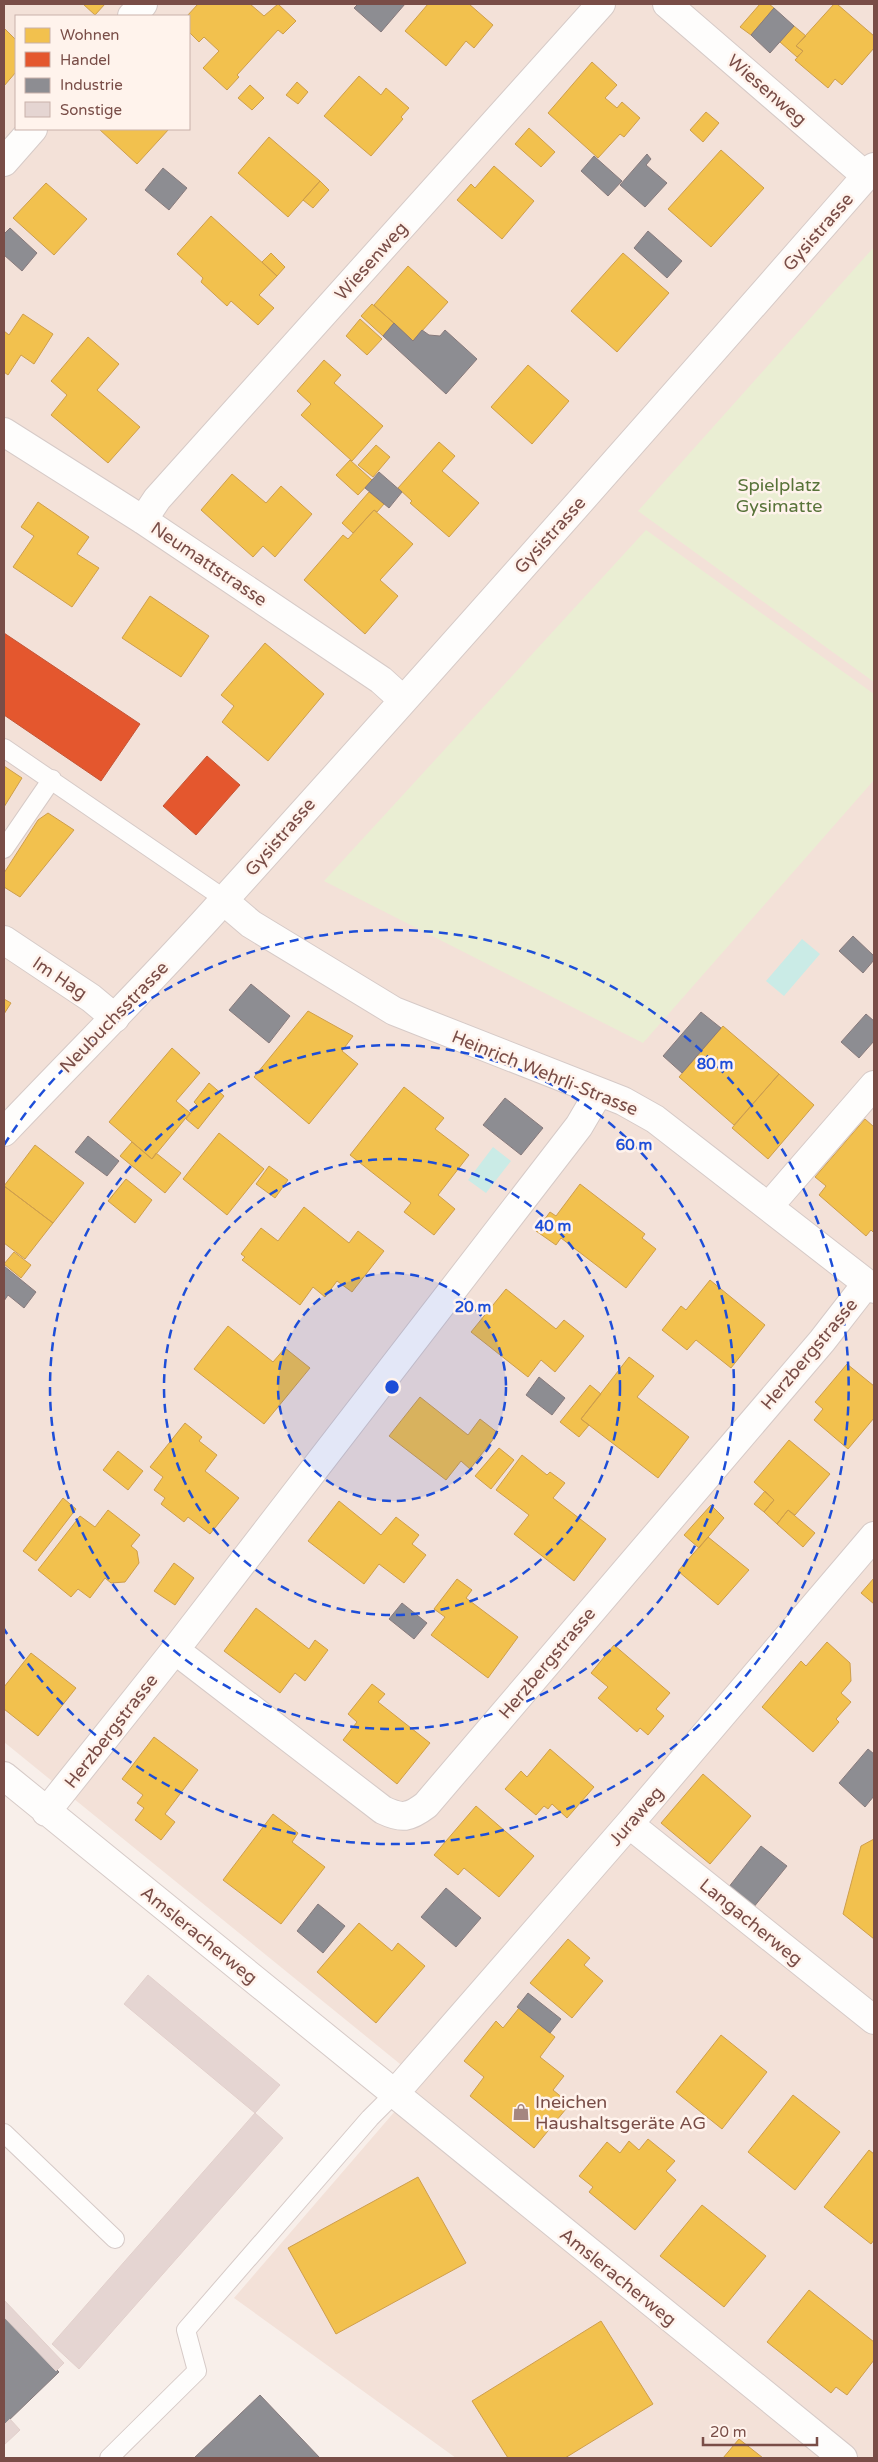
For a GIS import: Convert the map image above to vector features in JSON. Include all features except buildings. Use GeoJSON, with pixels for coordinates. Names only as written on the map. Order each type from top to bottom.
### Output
{"type":"FeatureCollection","features":[{"type":"Feature","properties":{"kind":"street"},"geometry":{"type":"LineString","coordinates":[[133,15],[143,4]]}},
{"type":"Feature","properties":{"kind":"street","name":"Wiesenweg"},"geometry":{"type":"LineString","coordinates":[[143,520],[157,499],[601,4]]}},
{"type":"Feature","properties":{"kind":"street","name":"Wiesenweg"},"geometry":{"type":"LineString","coordinates":[[667,4],[870,172]]}},
{"type":"Feature","properties":{"kind":"street"},"geometry":{"type":"LineString","coordinates":[[6,154],[32,130]]}},
{"type":"Feature","properties":{"kind":"street","name":"Gysistrasse"},"geometry":{"type":"LineString","coordinates":[[224,901],[402,699],[660,414],[870,172]]}},
{"type":"Feature","properties":{"kind":"street","name":"Neumattstrasse"},"geometry":{"type":"LineString","coordinates":[[6,438],[143,520],[381,680],[402,699]]}},
{"type":"Feature","properties":{"kind":"street","name":"Neubuchsstrasse"},"geometry":{"type":"LineString","coordinates":[[4,1132],[115,1018],[224,901]]}},
{"type":"Feature","properties":{"kind":"street","name":"Heinrich Wehrli-Strasse"},"geometry":{"type":"LineString","coordinates":[[224,901],[259,929],[394,1011],[600,1092],[654,1119],[769,1206],[870,1286]]}},
{"type":"Feature","properties":{"kind":"street","name":"Im Hag"},"geometry":{"type":"LineString","coordinates":[[4,940],[91,998],[115,1018]]}},
{"type":"Feature","properties":{"kind":"street"},"geometry":{"type":"LineString","coordinates":[[769,1206],[874,1085]]}},
{"type":"Feature","properties":{"kind":"street","name":"Herzbergstrasse"},"geometry":{"type":"LineString","coordinates":[[46,1812],[175,1650],[579,1126],[600,1092]]}},
{"type":"Feature","properties":{"kind":"street","name":"Herzbergstrasse"},"geometry":{"type":"LineString","coordinates":[[175,1650],[383,1810],[398,1817],[413,1814],[432,1797],[870,1286]]}},
{"type":"Feature","properties":{"kind":"street","name":"Juraweg"},"geometry":{"type":"LineString","coordinates":[[395,2093],[629,1824],[874,1536]]}},
{"type":"Feature","properties":{"kind":"street","name":"Amsleracherweg"},"geometry":{"type":"LineString","coordinates":[[4,1776],[46,1812],[395,2093],[744,2380],[843,2458]]}},
{"type":"Feature","properties":{"kind":"street","name":"Langacherweg"},"geometry":{"type":"LineString","coordinates":[[629,1824],[874,2020]]}},
{"type":"Feature","properties":{"kind":"lane"},"geometry":{"type":"LineString","coordinates":[[4,748],[52,779],[213,891],[224,901]]}},
{"type":"Feature","properties":{"kind":"lane"},"geometry":{"type":"LineString","coordinates":[[4,849],[52,779]]}},
{"type":"Feature","properties":{"kind":"lane"},"geometry":{"type":"LineString","coordinates":[[109,2458],[197,2371],[186,2330],[364,2125],[395,2093]]}},
{"type":"Feature","properties":{"kind":"lane"},"geometry":{"type":"LineString","coordinates":[[4,2133],[115,2239]]}},
{"type":"Feature","properties":{"kind":"shaded area"},"geometry":{"type":"Polygon","coordinates":[[[4,4],[874,4],[874,2458],[456,2458],[234,2298],[421,2081],[4,1742],[4,4]]]}},
{"type":"Feature","properties":{"kind":"green space","name":"Spielplatz Gysimatte"},"geometry":{"type":"Polygon","coordinates":[[[874,247],[874,682],[638,511],[874,247]]]}},
{"type":"Feature","properties":{"kind":"green space"},"geometry":{"type":"Polygon","coordinates":[[[646,530],[874,694],[874,780],[643,1043],[324,881],[646,530]]]}},
{"type":"Feature","properties":{"kind":"water"},"geometry":{"type":"Polygon","coordinates":[[[802,939],[820,954],[784,996],[766,981],[802,939]]]}},
{"type":"Feature","properties":{"kind":"water"},"geometry":{"type":"Polygon","coordinates":[[[493,1147],[511,1161],[486,1193],[468,1180],[493,1147]]]}},
{"type":"Feature","properties":{"kind":"place","name":"Ineichen Haushaltsgeräte AG"},"geometry":{"type":"Point","coordinates":[521,2112]}}]}
